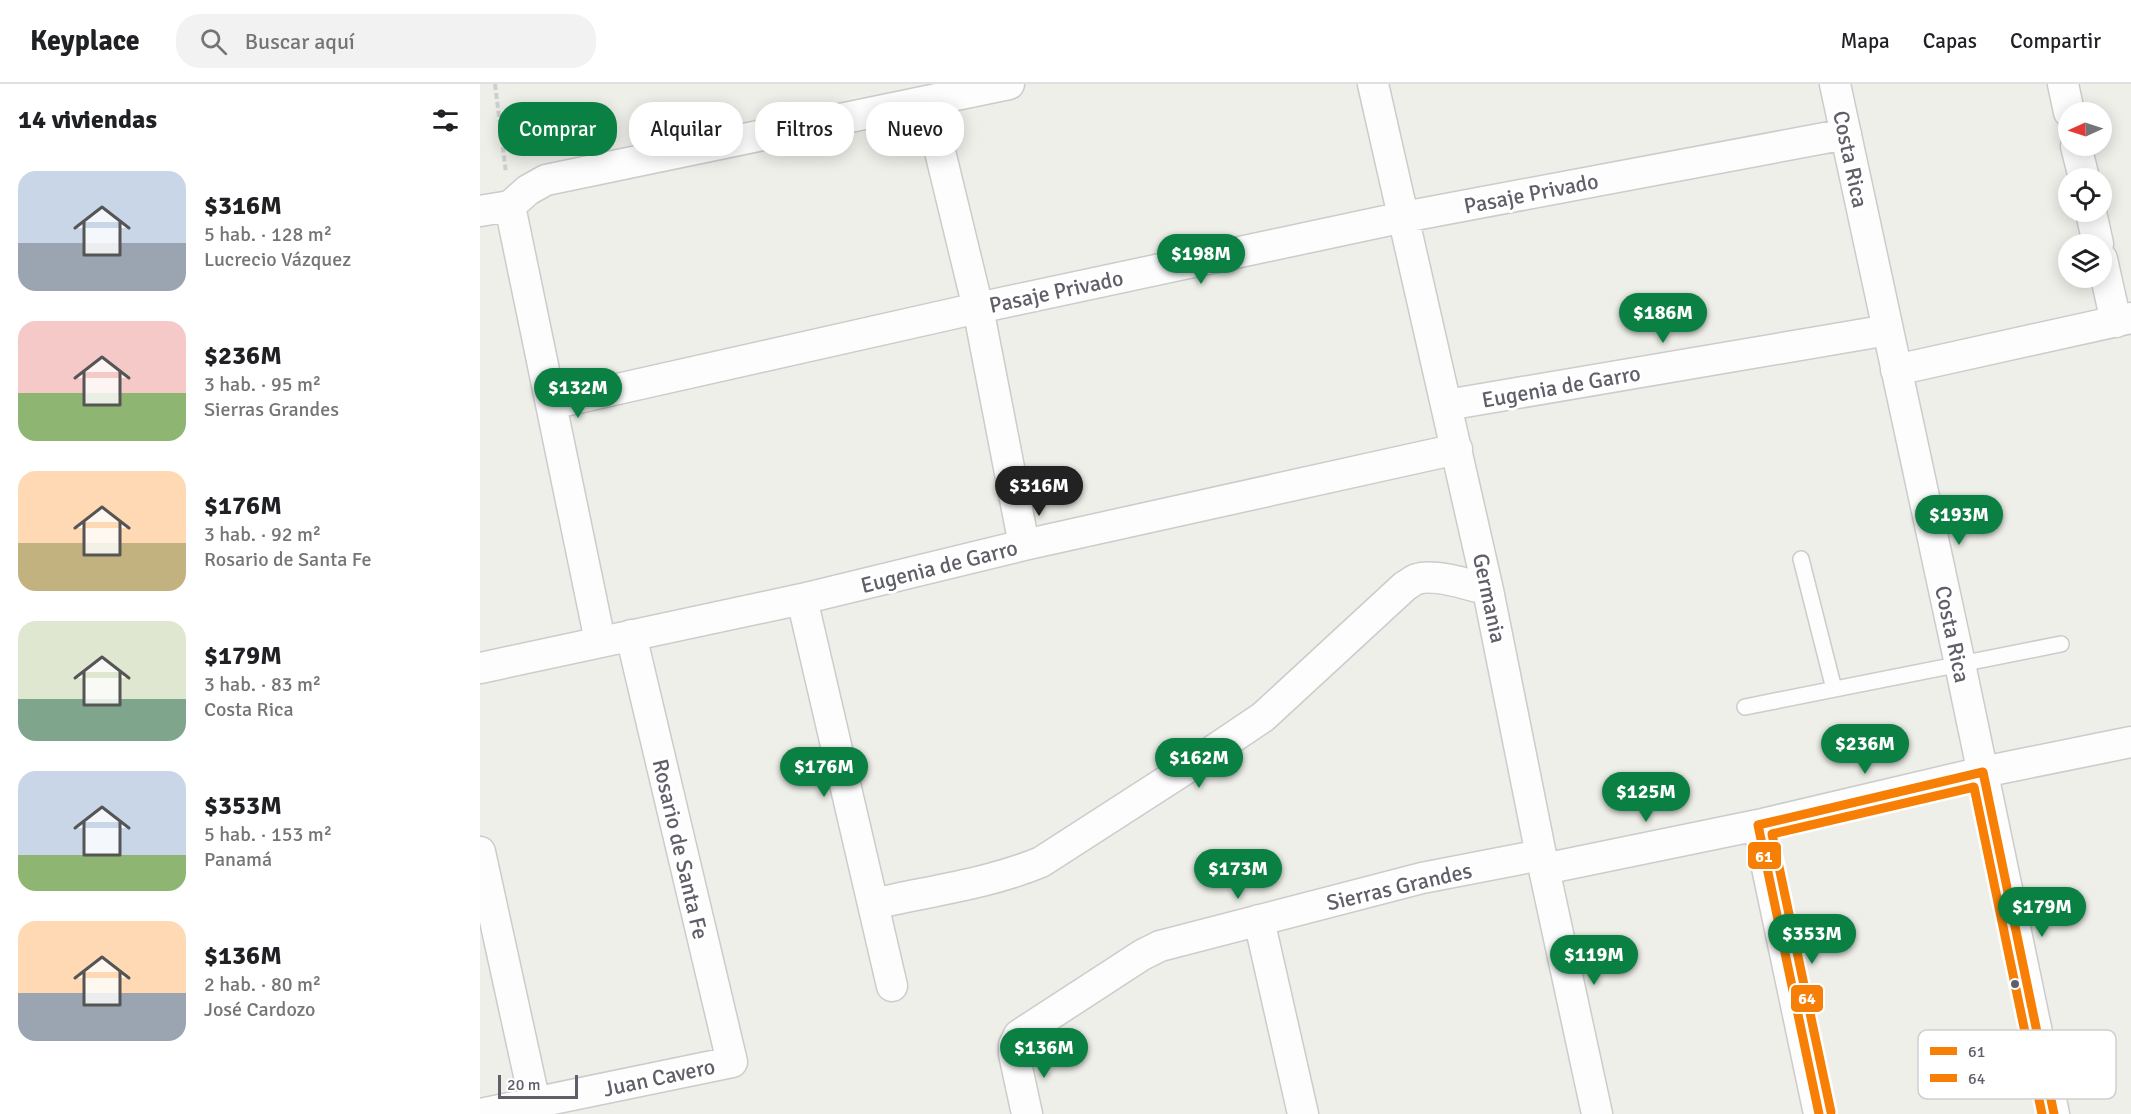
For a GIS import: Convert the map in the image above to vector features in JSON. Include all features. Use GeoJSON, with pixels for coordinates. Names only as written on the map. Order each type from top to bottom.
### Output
{"type":"FeatureCollection","features":[{"type":"Feature","properties":{"kind":"street","name":"Germania"},"geometry":{"type":"LineString","coordinates":[[1373,84],[1488,590],[1542,862],[1597,1114]]}},
{"type":"Feature","properties":{"kind":"street","name":"Costa Rica"},"geometry":{"type":"LineString","coordinates":[[1835,84],[2037,1030]]}},
{"type":"Feature","properties":{"kind":"street"},"geometry":{"type":"LineString","coordinates":[[2063,84],[2067,102]]}},
{"type":"Feature","properties":{"kind":"street"},"geometry":{"type":"LineString","coordinates":[[928,102],[995,85]]}},
{"type":"Feature","properties":{"kind":"street"},"geometry":{"type":"LineString","coordinates":[[480,211],[510,206],[528,190],[546,180],[866,115]]}},
{"type":"Feature","properties":{"kind":"street","name":"Pasaje Privado"},"geometry":{"type":"LineString","coordinates":[[550,404],[978,308],[1404,217],[1845,134]]}},
{"type":"Feature","properties":{"kind":"street"},"geometry":{"type":"LineString","coordinates":[[941,156],[978,308],[1024,545]]}},
{"type":"Feature","properties":{"kind":"street"},"geometry":{"type":"LineString","coordinates":[[510,206],[600,641]]}},
{"type":"Feature","properties":{"kind":"street"},"geometry":{"type":"LineString","coordinates":[[1896,370],[2123,320],[2112,288]]}},
{"type":"Feature","properties":{"kind":"street","name":"Eugenia de Garro"},"geometry":{"type":"LineString","coordinates":[[1447,405],[1888,330]]}},
{"type":"Feature","properties":{"kind":"street","name":"Eugenia de Garro"},"geometry":{"type":"LineString","coordinates":[[480,668],[802,599],[1024,545],[1457,449]]}},
{"type":"Feature","properties":{"kind":"street"},"geometry":{"type":"LineString","coordinates":[[873,904],[1009,874],[1041,862],[1263,717],[1405,586],[1416,579],[1427,577],[1488,590]]}},
{"type":"Feature","properties":{"kind":"street"},"geometry":{"type":"LineString","coordinates":[[802,599],[892,987]]}},
{"type":"Feature","properties":{"kind":"street","name":"Rosario de Santa Fe"},"geometry":{"type":"LineString","coordinates":[[631,635],[732,1062]]}},
{"type":"Feature","properties":{"kind":"street","name":"Sierras Grandes"},"geometry":{"type":"LineString","coordinates":[[1027,1114],[1014,1054],[1014,1045],[1019,1035],[1142,955],[1160,946],[1422,878],[1542,862],[1758,825],[1983,772],[2131,742]]}},
{"type":"Feature","properties":{"kind":"street"},"geometry":{"type":"LineString","coordinates":[[1758,825],[1819,1114]]}},
{"type":"Feature","properties":{"kind":"street"},"geometry":{"type":"LineString","coordinates":[[480,852],[535,1103]]}},
{"type":"Feature","properties":{"kind":"street"},"geometry":{"type":"LineString","coordinates":[[1259,920],[1303,1114]]}},
{"type":"Feature","properties":{"kind":"street","name":"Juan Cavero"},"geometry":{"type":"LineString","coordinates":[[480,1114],[732,1062]]}},
{"type":"Feature","properties":{"kind":"street","name":"Costa Rica"},"geometry":{"type":"LineString","coordinates":[[2051,1099],[2054,1114]]}},
{"type":"Feature","properties":{"kind":"lane"},"geometry":{"type":"LineString","coordinates":[[1801,559],[1834,689]]}},
{"type":"Feature","properties":{"kind":"lane"},"geometry":{"type":"LineString","coordinates":[[1745,707],[2061,644]]}},
{"type":"Feature","properties":{"kind":"path"},"geometry":{"type":"LineString","coordinates":[[495,84],[510,206]]}},
{"type":"Feature","properties":{"kind":"transit line","name":"61"},"geometry":{"type":"LineString","coordinates":[[1819,1114],[1758,825],[1983,772],[2037,1030]]}},
{"type":"Feature","properties":{"kind":"transit line","name":"64"},"geometry":{"type":"LineString","coordinates":[[1831,1112],[1772,834],[1974,787],[2025,1030]]}},
{"type":"Feature","properties":{"kind":"transit line","name":"64"},"geometry":{"type":"LineString","coordinates":[[2039,1099],[2042,1114]]}},
{"type":"Feature","properties":{"kind":"transit line","name":"61"},"geometry":{"type":"LineString","coordinates":[[2051,1099],[2054,1114]]}}]}
